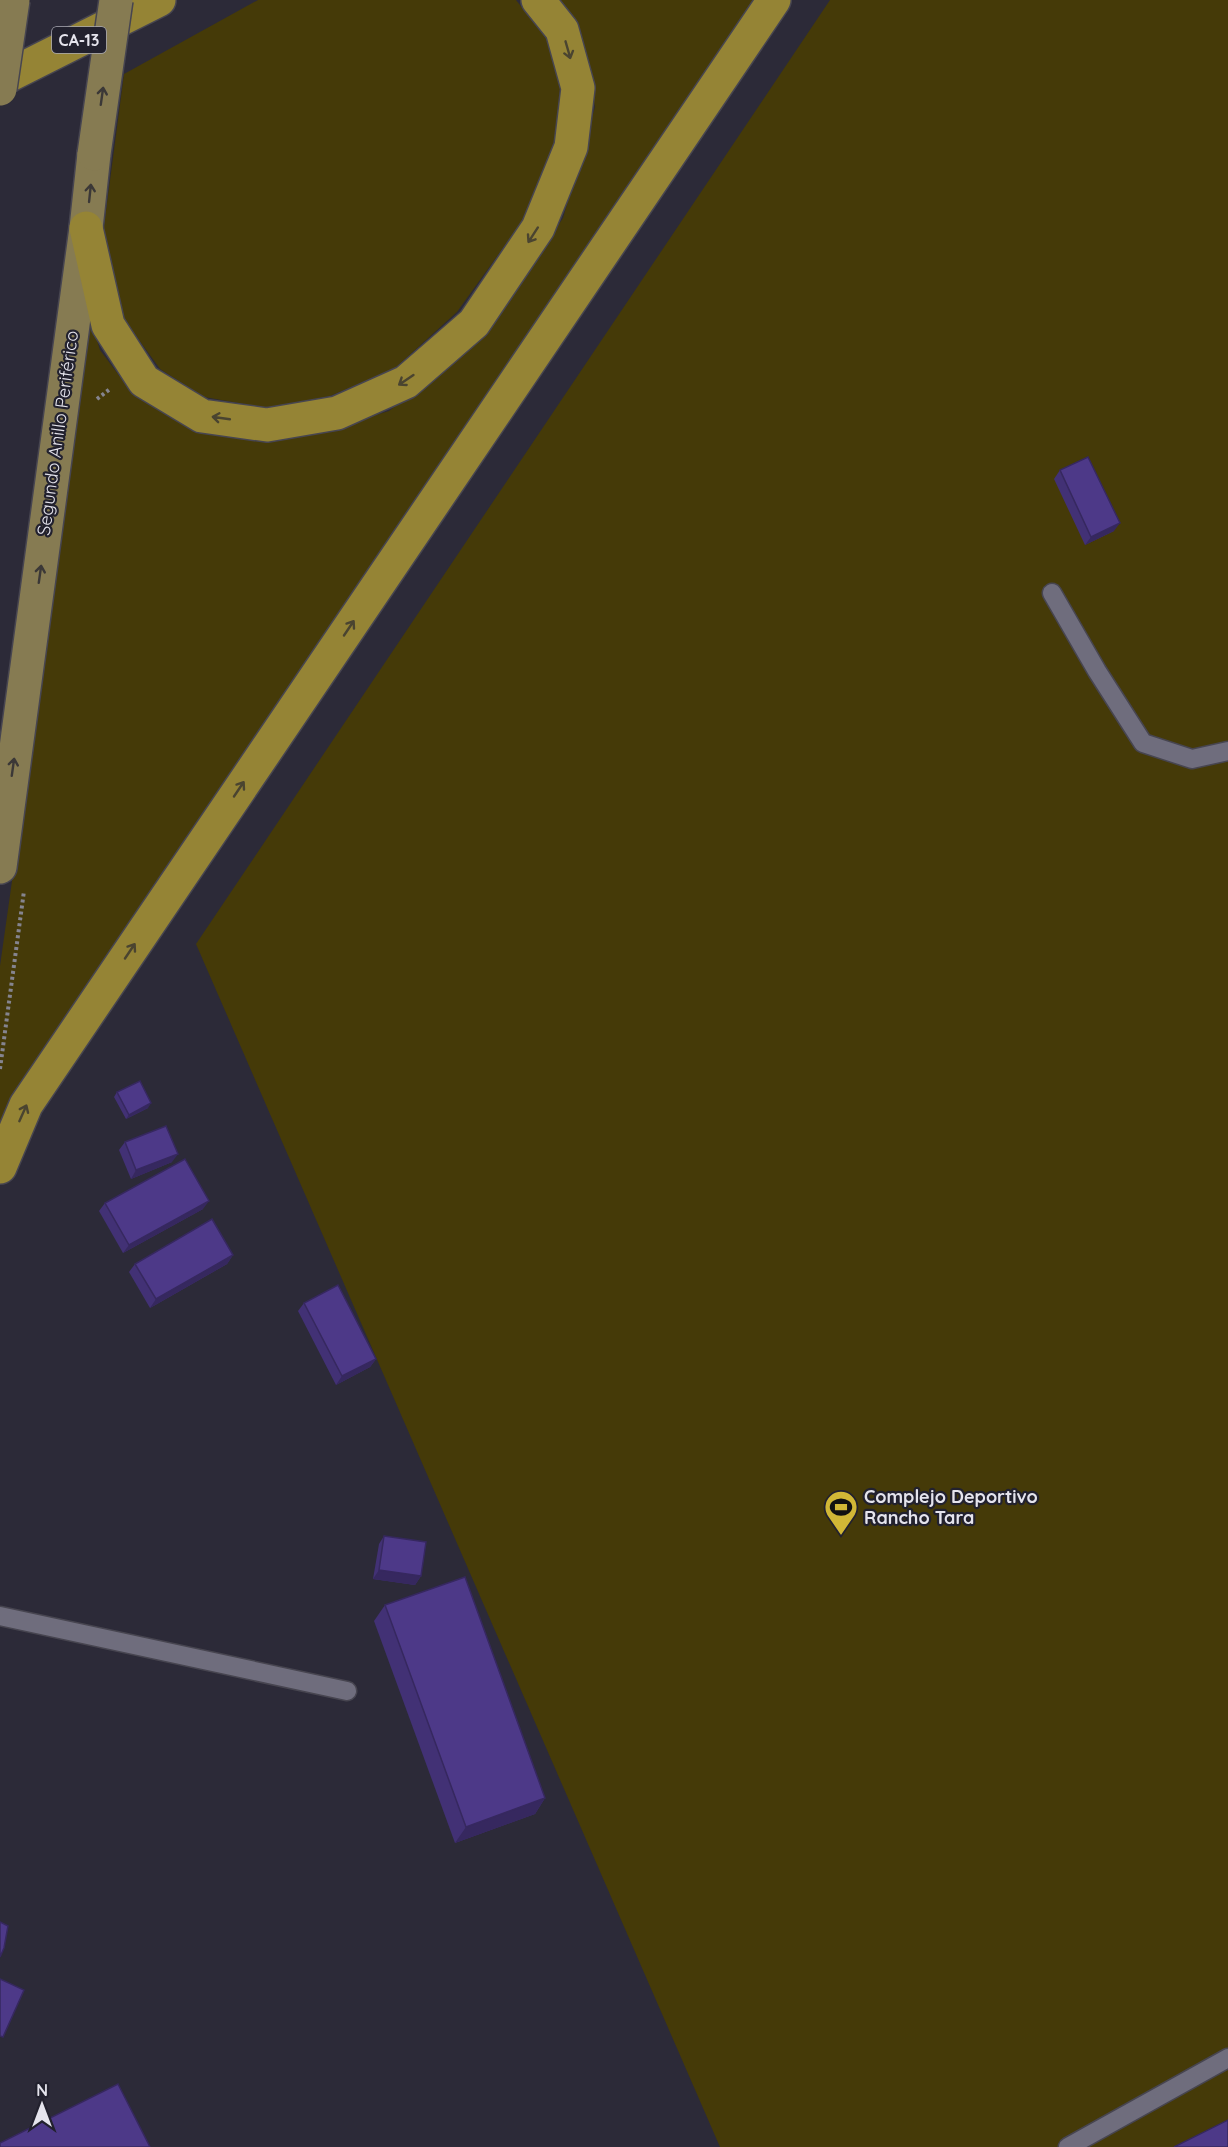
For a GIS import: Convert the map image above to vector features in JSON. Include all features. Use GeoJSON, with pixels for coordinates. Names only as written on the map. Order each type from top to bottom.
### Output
{"type":"FeatureCollection","features":[{"type":"Feature","properties":{"kind":"highway","name":"CA-13"},"geometry":{"type":"LineString","coordinates":[[0,80],[159,0]]}},
{"type":"Feature","properties":{"kind":"highway"},"geometry":{"type":"LineString","coordinates":[[86,228],[108,325],[144,381],[202,416],[267,425],[338,413],[406,382],[474,323],[538,228],[571,147],[578,88],[562,30],[538,0]]}},
{"type":"Feature","properties":{"kind":"highway"},"geometry":{"type":"LineString","coordinates":[[0,1167],[33,1095],[774,0]]}},
{"type":"Feature","properties":{"kind":"main road"},"geometry":{"type":"LineString","coordinates":[[0,89],[13,0]]}},
{"type":"Feature","properties":{"kind":"main road","name":"Segundo Anillo Periférico"},"geometry":{"type":"LineString","coordinates":[[0,867],[116,0]]}},
{"type":"Feature","properties":{"kind":"lane"},"geometry":{"type":"LineString","coordinates":[[1052,593],[1096,671],[1143,743],[1192,759],[1228,751]]}},
{"type":"Feature","properties":{"kind":"lane"},"geometry":{"type":"LineString","coordinates":[[0,1616],[347,1691]]}},
{"type":"Feature","properties":{"kind":"lane"},"geometry":{"type":"LineString","coordinates":[[1068,2147],[1228,2058]]}},
{"type":"Feature","properties":{"kind":"shaded area"},"geometry":{"type":"Polygon","coordinates":[[[258,0],[516,0],[547,39],[560,88],[556,142],[521,223],[457,312],[394,369],[330,396],[267,408],[204,397],[160,369],[123,318],[102,241],[124,74],[258,0]]]}},
{"type":"Feature","properties":{"kind":"shaded area"},"geometry":{"type":"Polygon","coordinates":[[[552,0],[755,0],[0,1138],[0,966],[70,471],[88,312],[100,350],[130,390],[190,428],[248,439],[309,435],[389,411],[486,334],[563,218],[595,107],[579,29],[552,0]]]}},
{"type":"Feature","properties":{"kind":"shaded area","name":"Complejo Deportivo Rancho Tara"},"geometry":{"type":"Polygon","coordinates":[[[830,0],[1228,0],[1228,2128],[1190,2147],[720,2147],[196,944],[830,0]]]}},
{"type":"Feature","properties":{"kind":"building"},"geometry":{"type":"Polygon","coordinates":[[[1088,457],[1120,523],[1091,537],[1060,470],[1088,457]]]}},
{"type":"Feature","properties":{"kind":"building"},"geometry":{"type":"Polygon","coordinates":[[[140,1081],[151,1103],[129,1115],[117,1092],[140,1081]]]}},
{"type":"Feature","properties":{"kind":"building"},"geometry":{"type":"Polygon","coordinates":[[[166,1126],[178,1154],[136,1170],[125,1142],[166,1126]]]}},
{"type":"Feature","properties":{"kind":"building"},"geometry":{"type":"Polygon","coordinates":[[[185,1159],[209,1201],[129,1245],[105,1203],[185,1159]]]}},
{"type":"Feature","properties":{"kind":"building"},"geometry":{"type":"Polygon","coordinates":[[[212,1219],[233,1255],[156,1299],[135,1264],[212,1219]]]}},
{"type":"Feature","properties":{"kind":"building"},"geometry":{"type":"Polygon","coordinates":[[[338,1285],[376,1359],[342,1376],[304,1303],[338,1285]]]}},
{"type":"Feature","properties":{"kind":"building"},"geometry":{"type":"Polygon","coordinates":[[[384,1536],[426,1542],[421,1576],[379,1570],[384,1536]]]}},
{"type":"Feature","properties":{"kind":"building"},"geometry":{"type":"Polygon","coordinates":[[[465,1577],[545,1798],[466,1827],[385,1605],[465,1577]]]}},
{"type":"Feature","properties":{"kind":"building"},"geometry":{"type":"Polygon","coordinates":[[[0,1922],[8,1926],[0,1957],[0,1922]]]}},
{"type":"Feature","properties":{"kind":"building"},"geometry":{"type":"Polygon","coordinates":[[[0,1979],[24,1990],[3,2037],[0,2036],[0,1979]]]}},
{"type":"Feature","properties":{"kind":"building"},"geometry":{"type":"Polygon","coordinates":[[[118,2084],[150,2147],[0,2147],[0,2143],[118,2084]]]}},
{"type":"Feature","properties":{"kind":"building"},"geometry":{"type":"Polygon","coordinates":[[[1228,2120],[1228,2147],[1174,2147],[1228,2120]]]}},
{"type":"Feature","properties":{"kind":"place","name":"Complejo Deportivo Rancho Tara"},"geometry":{"type":"Point","coordinates":[841,1536]}}]}
